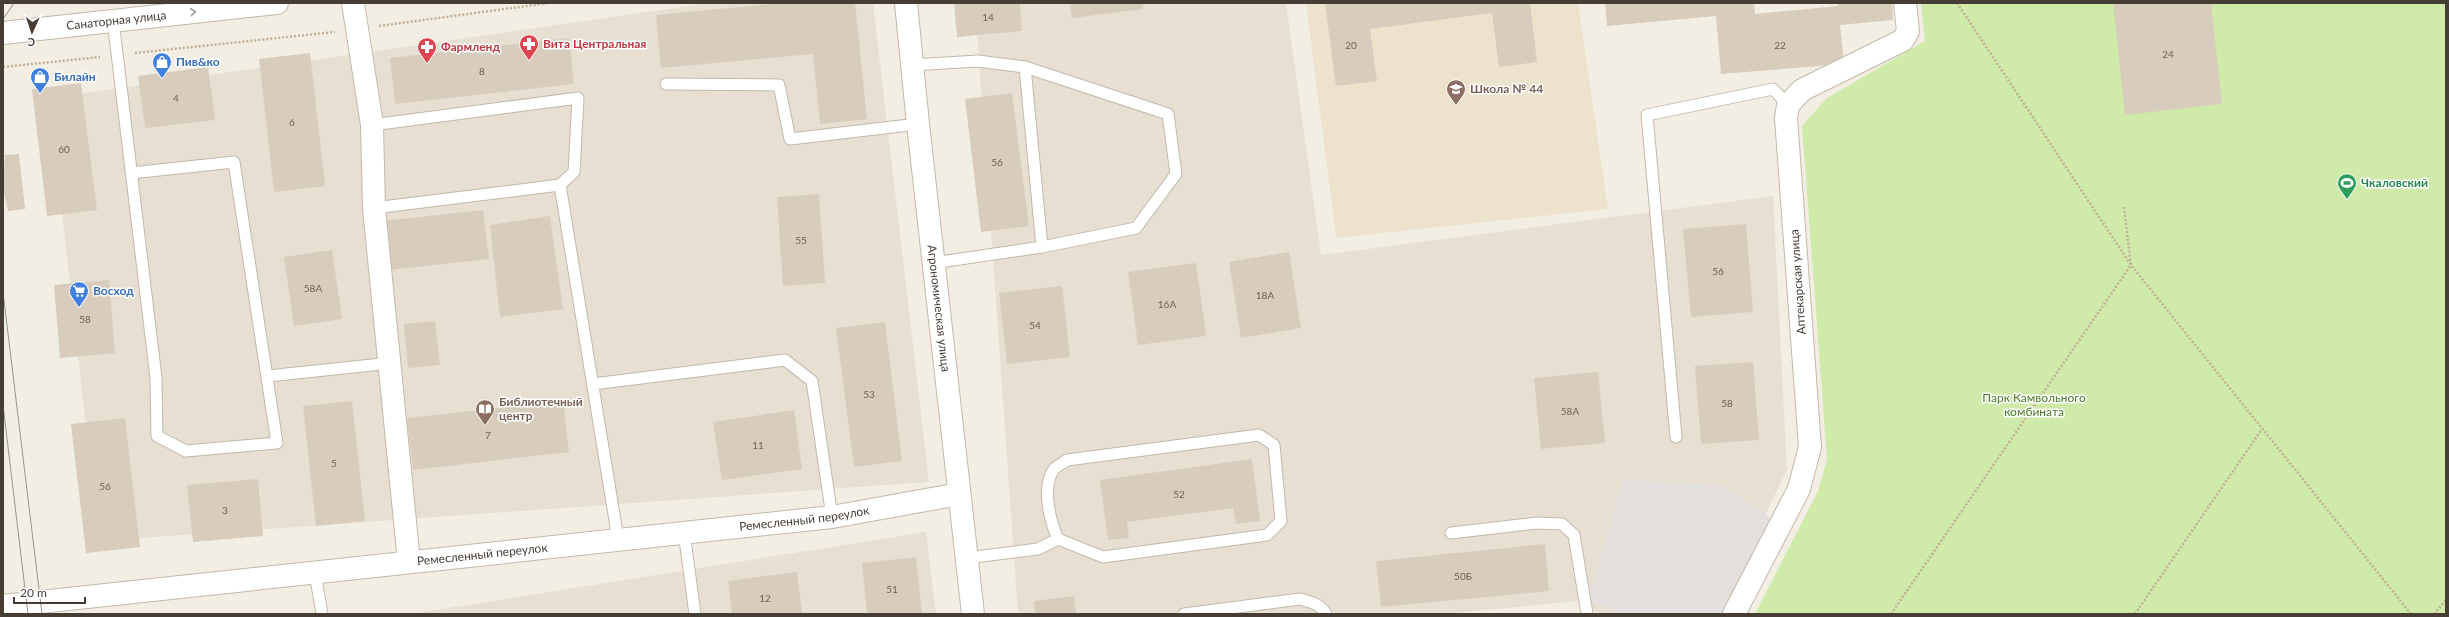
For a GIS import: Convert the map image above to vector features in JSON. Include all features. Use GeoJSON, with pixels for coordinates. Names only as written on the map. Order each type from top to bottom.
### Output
{"type":"FeatureCollection","features":[{"type":"Feature","properties":{"kind":"street","name":"Санаторная улица"},"geometry":{"type":"LineString","coordinates":[[3,32],[277,3]]}},
{"type":"Feature","properties":{"kind":"street"},"geometry":{"type":"LineString","coordinates":[[353,3],[372,125],[374,208],[409,562]]}},
{"type":"Feature","properties":{"kind":"street","name":"Агрономическая улица"},"geometry":{"type":"LineString","coordinates":[[906,3],[933,263],[973,614]]}},
{"type":"Feature","properties":{"kind":"street"},"geometry":{"type":"LineString","coordinates":[[1788,105],[1802,90],[1903,40],[1908,31],[1905,3]]}},
{"type":"Feature","properties":{"kind":"street","name":"Аптекарская улица"},"geometry":{"type":"LineString","coordinates":[[1734,614],[1799,489],[1810,447],[1786,118],[1788,105]]}},
{"type":"Feature","properties":{"kind":"street","name":"Ремесленный переулок"},"geometry":{"type":"LineString","coordinates":[[3,606],[832,516],[959,494]]}},
{"type":"Feature","properties":{"kind":"lane"},"geometry":{"type":"LineString","coordinates":[[112,20],[156,378],[157,436],[186,451],[277,443],[268,376],[234,162],[131,173]]}},
{"type":"Feature","properties":{"kind":"lane"},"geometry":{"type":"LineString","coordinates":[[912,65],[978,61],[1024,67],[1168,114],[1176,174],[1136,228],[1042,247],[933,263]]}},
{"type":"Feature","properties":{"kind":"lane"},"geometry":{"type":"LineString","coordinates":[[1024,67],[1042,247]]}},
{"type":"Feature","properties":{"kind":"lane"},"geometry":{"type":"LineString","coordinates":[[666,84],[779,85],[790,139],[918,124]]}},
{"type":"Feature","properties":{"kind":"lane"},"geometry":{"type":"LineString","coordinates":[[1676,436],[1647,115],[1773,89],[1788,105]]}},
{"type":"Feature","properties":{"kind":"lane"},"geometry":{"type":"LineString","coordinates":[[372,125],[578,98],[574,172],[560,185],[374,208]]}},
{"type":"Feature","properties":{"kind":"lane"},"geometry":{"type":"LineString","coordinates":[[560,185],[618,539]]}},
{"type":"Feature","properties":{"kind":"lane"},"geometry":{"type":"LineString","coordinates":[[593,384],[785,360],[812,381],[832,516]]}},
{"type":"Feature","properties":{"kind":"lane"},"geometry":{"type":"LineString","coordinates":[[268,376],[390,363]]}},
{"type":"Feature","properties":{"kind":"lane"},"geometry":{"type":"LineString","coordinates":[[967,558],[1038,548],[1058,539],[1102,557],[1267,535],[1281,521],[1274,445],[1259,435],[1067,460],[1054,469],[1048,485],[1052,525],[1058,539]]}},
{"type":"Feature","properties":{"kind":"lane"},"geometry":{"type":"LineString","coordinates":[[1451,533],[1537,523],[1562,524],[1574,535],[1587,614]]}},
{"type":"Feature","properties":{"kind":"lane"},"geometry":{"type":"LineString","coordinates":[[684,532],[694,614]]}},
{"type":"Feature","properties":{"kind":"lane"},"geometry":{"type":"LineString","coordinates":[[315,573],[322,614]]}},
{"type":"Feature","properties":{"kind":"lane"},"geometry":{"type":"LineString","coordinates":[[1184,614],[1300,599],[1313,602],[1324,610],[1326,614]]}},
{"type":"Feature","properties":{"kind":"path"},"geometry":{"type":"LineString","coordinates":[[3,67],[357,29],[549,3]]}},
{"type":"Feature","properties":{"kind":"path"},"geometry":{"type":"LineString","coordinates":[[1957,3],[2131,265],[2411,614]]}},
{"type":"Feature","properties":{"kind":"path"},"geometry":{"type":"LineString","coordinates":[[1890,614],[2131,265],[2124,207]]}},
{"type":"Feature","properties":{"kind":"path"},"geometry":{"type":"LineString","coordinates":[[2135,614],[2262,429]]}},
{"type":"Feature","properties":{"kind":"path"},"geometry":{"type":"LineString","coordinates":[[2434,614],[2446,600]]}},
{"type":"Feature","properties":{"kind":"shaded area"},"geometry":{"type":"Polygon","coordinates":[[[709,3],[873,3],[929,482],[99,541],[49,98],[709,3]]]}},
{"type":"Feature","properties":{"kind":"shaded area"},"geometry":{"type":"Polygon","coordinates":[[[975,3],[1286,3],[1321,255],[1773,196],[1787,470],[1717,614],[1599,614],[1578,601],[1445,614],[1018,614],[975,3]]]}},
{"type":"Feature","properties":{"kind":"shaded area","name":"Школа № 44"},"geometry":{"type":"Polygon","coordinates":[[[1306,3],[1578,3],[1608,209],[1336,238],[1306,3]]]}},
{"type":"Feature","properties":{"kind":"shaded area"},"geometry":{"type":"Polygon","coordinates":[[[1623,480],[1725,486],[1775,521],[1725,614],[1619,614],[1589,599],[1623,480]]]}},
{"type":"Feature","properties":{"kind":"shaded area"},"geometry":{"type":"Polygon","coordinates":[[[926,532],[936,614],[411,614],[926,532]]]}},
{"type":"Feature","properties":{"kind":"green space","name":"Парк Камвольного комбината"},"geometry":{"type":"Polygon","coordinates":[[[1921,3],[2446,3],[2446,614],[1755,614],[1818,491],[1827,459],[1802,126],[1827,98],[1925,41],[1921,3]]]}},
{"type":"Feature","properties":{"kind":"building"},"geometry":{"type":"Polygon","coordinates":[[[781,3],[855,3],[867,119],[820,124],[813,54],[661,68],[656,15],[781,3]]]}},
{"type":"Feature","properties":{"kind":"building"},"geometry":{"type":"Polygon","coordinates":[[[954,3],[1020,3],[1022,31],[957,37],[954,3]]]}},
{"type":"Feature","properties":{"kind":"building"},"geometry":{"type":"Polygon","coordinates":[[[1070,3],[1142,3],[1143,9],[1072,18],[1070,3]]]}},
{"type":"Feature","properties":{"kind":"building"},"geometry":{"type":"Polygon","coordinates":[[[1325,3],[1530,3],[1537,62],[1499,67],[1492,13],[1370,29],[1377,81],[1336,86],[1325,3]]]}},
{"type":"Feature","properties":{"kind":"building"},"geometry":{"type":"Polygon","coordinates":[[[1605,3],[1754,3],[1755,14],[1838,6],[1838,3],[1892,3],[1893,20],[1840,25],[1844,64],[1721,74],[1716,16],[1607,26],[1605,3]]]}},
{"type":"Feature","properties":{"kind":"building"},"geometry":{"type":"Polygon","coordinates":[[[2113,3],[2211,3],[2222,104],[2125,115],[2113,3]]]}},
{"type":"Feature","properties":{"kind":"building"},"geometry":{"type":"Polygon","coordinates":[[[569,38],[574,84],[395,104],[390,58],[569,38]]]}},
{"type":"Feature","properties":{"kind":"building"},"geometry":{"type":"Polygon","coordinates":[[[310,53],[325,186],[274,192],[259,59],[310,53]]]}},
{"type":"Feature","properties":{"kind":"building"},"geometry":{"type":"Polygon","coordinates":[[[208,67],[215,120],[145,128],[138,76],[208,67]]]}},
{"type":"Feature","properties":{"kind":"building"},"geometry":{"type":"Polygon","coordinates":[[[81,83],[97,210],[47,216],[32,89],[81,83]]]}},
{"type":"Feature","properties":{"kind":"building"},"geometry":{"type":"Polygon","coordinates":[[[1012,93],[1029,226],[981,232],[965,99],[1012,93]]]}},
{"type":"Feature","properties":{"kind":"building"},"geometry":{"type":"Polygon","coordinates":[[[19,154],[25,209],[8,211],[3,188],[5,155],[19,154]]]}},
{"type":"Feature","properties":{"kind":"building"},"geometry":{"type":"Polygon","coordinates":[[[819,194],[825,283],[783,286],[777,197],[819,194]]]}},
{"type":"Feature","properties":{"kind":"building"},"geometry":{"type":"Polygon","coordinates":[[[483,210],[489,259],[389,270],[383,221],[483,210]]]}},
{"type":"Feature","properties":{"kind":"building"},"geometry":{"type":"Polygon","coordinates":[[[550,216],[563,309],[500,317],[490,225],[550,216]]]}},
{"type":"Feature","properties":{"kind":"building"},"geometry":{"type":"Polygon","coordinates":[[[1746,224],[1753,312],[1691,317],[1683,229],[1746,224]]]}},
{"type":"Feature","properties":{"kind":"building"},"geometry":{"type":"Polygon","coordinates":[[[332,250],[342,319],[294,326],[284,257],[332,250]]]}},
{"type":"Feature","properties":{"kind":"building"},"geometry":{"type":"Polygon","coordinates":[[[1289,252],[1301,328],[1241,338],[1229,262],[1289,252]]]}},
{"type":"Feature","properties":{"kind":"building"},"geometry":{"type":"Polygon","coordinates":[[[1196,263],[1206,336],[1138,345],[1128,272],[1196,263]]]}},
{"type":"Feature","properties":{"kind":"building"},"geometry":{"type":"Polygon","coordinates":[[[109,280],[115,353],[60,358],[54,285],[109,280]]]}},
{"type":"Feature","properties":{"kind":"building"},"geometry":{"type":"Polygon","coordinates":[[[1062,286],[1070,357],[1007,364],[999,293],[1062,286]]]}},
{"type":"Feature","properties":{"kind":"building"},"geometry":{"type":"Polygon","coordinates":[[[435,321],[440,365],[408,368],[404,324],[435,321]]]}},
{"type":"Feature","properties":{"kind":"building"},"geometry":{"type":"Polygon","coordinates":[[[885,322],[902,461],[854,467],[836,328],[885,322]]]}},
{"type":"Feature","properties":{"kind":"building"},"geometry":{"type":"Polygon","coordinates":[[[1753,362],[1759,440],[1701,444],[1695,366],[1753,362]]]}},
{"type":"Feature","properties":{"kind":"building"},"geometry":{"type":"Polygon","coordinates":[[[1598,372],[1605,443],[1541,449],[1534,378],[1598,372]]]}},
{"type":"Feature","properties":{"kind":"building"},"geometry":{"type":"Polygon","coordinates":[[[352,401],[365,521],[316,526],[303,406],[352,401]]]}},
{"type":"Feature","properties":{"kind":"building"},"geometry":{"type":"Polygon","coordinates":[[[563,401],[569,452],[413,470],[407,418],[563,401]]]}},
{"type":"Feature","properties":{"kind":"building"},"geometry":{"type":"Polygon","coordinates":[[[794,410],[802,469],[722,480],[713,422],[794,410]]]}},
{"type":"Feature","properties":{"kind":"building"},"geometry":{"type":"Polygon","coordinates":[[[125,418],[140,547],[86,553],[71,424],[125,418]]]}},
{"type":"Feature","properties":{"kind":"building"},"geometry":{"type":"Polygon","coordinates":[[[1252,459],[1260,521],[1236,524],[1233,508],[1127,522],[1129,538],[1108,540],[1100,480],[1252,459]]]}},
{"type":"Feature","properties":{"kind":"building"},"geometry":{"type":"Polygon","coordinates":[[[258,479],[263,536],[193,542],[187,485],[258,479]]]}},
{"type":"Feature","properties":{"kind":"building"},"geometry":{"type":"Polygon","coordinates":[[[1545,544],[1549,591],[1381,607],[1376,561],[1545,544]]]}},
{"type":"Feature","properties":{"kind":"building"},"geometry":{"type":"Polygon","coordinates":[[[916,557],[922,614],[867,614],[862,563],[916,557]]]}},
{"type":"Feature","properties":{"kind":"building"},"geometry":{"type":"Polygon","coordinates":[[[797,572],[802,614],[732,614],[728,581],[797,572]]]}},
{"type":"Feature","properties":{"kind":"building"},"geometry":{"type":"Polygon","coordinates":[[[1074,596],[1076,614],[1035,614],[1034,601],[1074,596]]]}},
{"type":"Feature","properties":{"kind":"tram line"},"geometry":{"type":"LineString","coordinates":[[3,19],[14,3]]}},
{"type":"Feature","properties":{"kind":"tram line"},"geometry":{"type":"LineString","coordinates":[[3,292],[42,614]]}},
{"type":"Feature","properties":{"kind":"tram line"},"geometry":{"type":"LineString","coordinates":[[3,405],[28,614]]}},
{"type":"Feature","properties":{"kind":"place","name":"Вита Центральная"},"geometry":{"type":"Point","coordinates":[529,61]}},
{"type":"Feature","properties":{"kind":"place","name":"Фармленд"},"geometry":{"type":"Point","coordinates":[427,64]}},
{"type":"Feature","properties":{"kind":"place","name":"Пив&ко"},"geometry":{"type":"Point","coordinates":[162,79]}},
{"type":"Feature","properties":{"kind":"place","name":"Билайн"},"geometry":{"type":"Point","coordinates":[40,94]}},
{"type":"Feature","properties":{"kind":"place","name":"Школа № 44"},"geometry":{"type":"Point","coordinates":[1456,106]}},
{"type":"Feature","properties":{"kind":"place","name":"Чкаловский"},"geometry":{"type":"Point","coordinates":[2347,200]}},
{"type":"Feature","properties":{"kind":"place","name":"Восход"},"geometry":{"type":"Point","coordinates":[79,308]}},
{"type":"Feature","properties":{"kind":"place","name":"Библиотечный центр"},"geometry":{"type":"Point","coordinates":[485,426]}}]}
